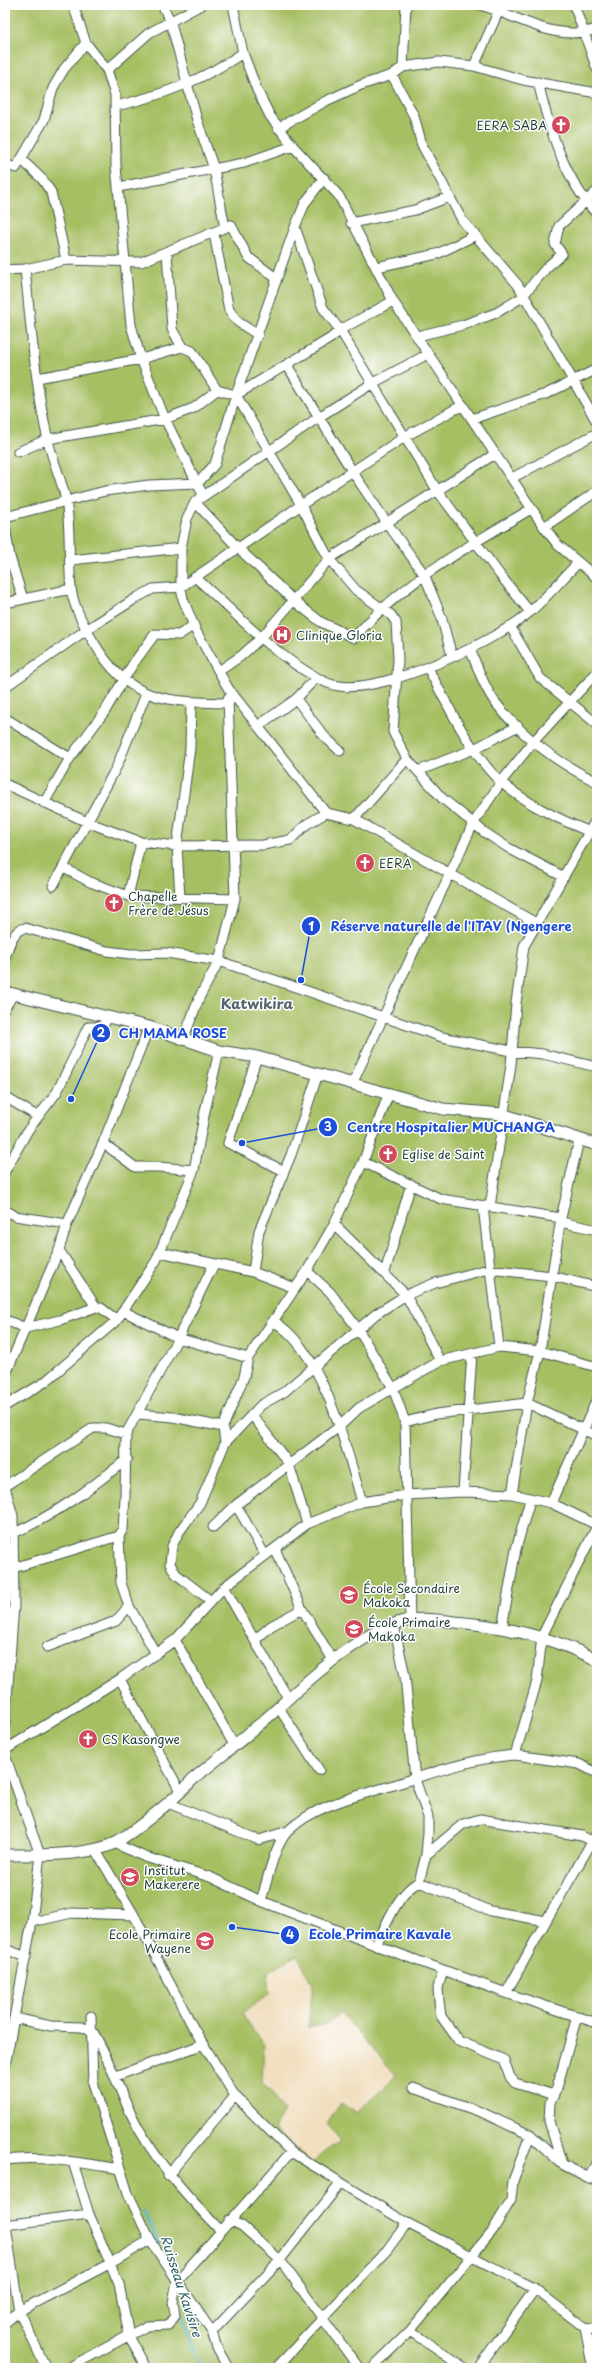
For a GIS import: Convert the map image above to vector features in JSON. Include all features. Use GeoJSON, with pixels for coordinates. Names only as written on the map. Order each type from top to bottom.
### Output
{"type":"FeatureCollection","features":[{"type":"Feature","properties":{"kind":"street"},"geometry":{"type":"LineString","coordinates":[[73,5],[86,44],[107,70],[115,95],[116,106],[114,141],[131,325],[141,359],[165,419],[198,483],[203,496]]}},
{"type":"Feature","properties":{"kind":"street"},"geometry":{"type":"LineString","coordinates":[[162,5],[170,20],[197,120],[214,169],[225,228]]}},
{"type":"Feature","properties":{"kind":"street"},"geometry":{"type":"LineString","coordinates":[[107,70],[149,33],[170,20],[200,5]]}},
{"type":"Feature","properties":{"kind":"street"},"geometry":{"type":"LineString","coordinates":[[233,5],[243,53],[257,90],[278,128],[324,178],[338,196],[393,301],[512,478],[531,509],[558,545],[577,564],[596,574]]}},
{"type":"Feature","properties":{"kind":"street"},"geometry":{"type":"LineString","coordinates":[[403,67],[406,5]]}},
{"type":"Feature","properties":{"kind":"street"},"geometry":{"type":"LineString","coordinates":[[480,5],[500,8],[535,28],[555,32],[583,33],[597,29]]}},
{"type":"Feature","properties":{"kind":"street"},"geometry":{"type":"LineString","coordinates":[[574,5],[597,69]]}},
{"type":"Feature","properties":{"kind":"street"},"geometry":{"type":"LineString","coordinates":[[474,66],[500,8]]}},
{"type":"Feature","properties":{"kind":"street"},"geometry":{"type":"LineString","coordinates":[[5,164],[16,168],[44,120],[53,88],[64,68],[86,44]]}},
{"type":"Feature","properties":{"kind":"street"},"geometry":{"type":"LineString","coordinates":[[116,106],[138,101],[211,74],[243,53]]}},
{"type":"Feature","properties":{"kind":"street"},"geometry":{"type":"LineString","coordinates":[[278,128],[326,101],[361,85],[392,75],[403,67],[439,62],[474,66],[538,82],[597,93]]}},
{"type":"Feature","properties":{"kind":"street"},"geometry":{"type":"LineString","coordinates":[[392,75],[414,116],[422,145],[462,220],[518,284],[523,296],[597,422]]}},
{"type":"Feature","properties":{"kind":"street"},"geometry":{"type":"LineString","coordinates":[[538,82],[547,118],[560,155],[585,201],[597,214]]}},
{"type":"Feature","properties":{"kind":"street"},"geometry":{"type":"LineString","coordinates":[[119,187],[244,163],[293,146]]}},
{"type":"Feature","properties":{"kind":"street"},"geometry":{"type":"LineString","coordinates":[[21,159],[42,179],[51,192],[66,260]]}},
{"type":"Feature","properties":{"kind":"street"},"geometry":{"type":"LineString","coordinates":[[5,517],[105,491],[149,485],[198,483],[215,464],[236,395],[295,227],[305,203],[324,178]]}},
{"type":"Feature","properties":{"kind":"street"},"geometry":{"type":"LineString","coordinates":[[417,336],[463,326],[496,313],[523,296],[562,254],[555,244],[559,226],[597,191]]}},
{"type":"Feature","properties":{"kind":"street"},"geometry":{"type":"LineString","coordinates":[[351,223],[383,215],[415,210],[449,197]]}},
{"type":"Feature","properties":{"kind":"street"},"geometry":{"type":"LineString","coordinates":[[5,270],[25,269],[66,260],[141,262],[214,234],[231,225],[248,257],[276,278]]}},
{"type":"Feature","properties":{"kind":"street"},"geometry":{"type":"LineString","coordinates":[[295,227],[323,308],[340,330],[406,436],[420,463],[437,490],[475,542],[530,612]]}},
{"type":"Feature","properties":{"kind":"street"},"geometry":{"type":"LineString","coordinates":[[214,234],[229,310],[238,322],[258,335]]}},
{"type":"Feature","properties":{"kind":"street"},"geometry":{"type":"LineString","coordinates":[[377,268],[437,254],[476,235]]}},
{"type":"Feature","properties":{"kind":"street"},"geometry":{"type":"LineString","coordinates":[[167,252],[172,329],[182,347]]}},
{"type":"Feature","properties":{"kind":"street"},"geometry":{"type":"LineString","coordinates":[[25,269],[37,378],[48,439],[66,500],[71,560],[71,589],[86,630],[109,666],[124,680],[146,694],[166,700],[191,703],[228,703]]}},
{"type":"Feature","properties":{"kind":"street"},"geometry":{"type":"LineString","coordinates":[[236,395],[332,338],[340,330],[393,301]]}},
{"type":"Feature","properties":{"kind":"street"},"geometry":{"type":"LineString","coordinates":[[37,378],[141,359],[182,347],[192,351],[217,390],[236,395],[301,505],[329,559],[356,590],[390,615],[396,622],[397,678],[393,732],[407,759],[442,798],[473,824],[510,849],[564,876]]}},
{"type":"Feature","properties":{"kind":"street"},"geometry":{"type":"LineString","coordinates":[[326,813],[228,688],[194,625],[183,599],[181,587],[181,548],[187,519],[195,502],[269,450],[373,383],[428,354]]}},
{"type":"Feature","properties":{"kind":"street"},"geometry":{"type":"LineString","coordinates":[[287,365],[352,471],[386,523],[424,574],[441,616],[452,656]]}},
{"type":"Feature","properties":{"kind":"street"},"geometry":{"type":"LineString","coordinates":[[472,419],[546,394],[597,368]]}},
{"type":"Feature","properties":{"kind":"street"},"geometry":{"type":"LineString","coordinates":[[18,452],[48,439],[165,419],[194,408],[217,390]]}},
{"type":"Feature","properties":{"kind":"street"},"geometry":{"type":"LineString","coordinates":[[5,687],[86,630],[153,590],[181,587],[301,505],[406,436],[463,405]]}},
{"type":"Feature","properties":{"kind":"street"},"geometry":{"type":"LineString","coordinates":[[512,478],[597,433]]}},
{"type":"Feature","properties":{"kind":"street"},"geometry":{"type":"LineString","coordinates":[[218,671],[241,656],[262,637],[329,559],[495,454]]}},
{"type":"Feature","properties":{"kind":"street"},"geometry":{"type":"LineString","coordinates":[[544,527],[597,491]]}},
{"type":"Feature","properties":{"kind":"street"},"geometry":{"type":"LineString","coordinates":[[195,502],[238,548],[294,601],[321,622],[354,638],[372,617],[383,610],[424,574],[531,509]]}},
{"type":"Feature","properties":{"kind":"street"},"geometry":{"type":"LineString","coordinates":[[5,528],[10,557],[23,599]]}},
{"type":"Feature","properties":{"kind":"street"},"geometry":{"type":"LineString","coordinates":[[71,560],[181,548]]}},
{"type":"Feature","properties":{"kind":"street"},"geometry":{"type":"LineString","coordinates":[[194,577],[286,658],[316,678],[338,686],[351,686],[397,678],[428,668],[470,649],[510,626],[530,612],[577,564]]}},
{"type":"Feature","properties":{"kind":"street"},"geometry":{"type":"LineString","coordinates":[[5,603],[71,589]]}},
{"type":"Feature","properties":{"kind":"street"},"geometry":{"type":"LineString","coordinates":[[44,803],[70,758],[155,634],[179,635],[194,625]]}},
{"type":"Feature","properties":{"kind":"street"},"geometry":{"type":"LineString","coordinates":[[510,626],[540,678],[597,724]]}},
{"type":"Feature","properties":{"kind":"street"},"geometry":{"type":"LineString","coordinates":[[470,649],[495,702],[534,741],[554,757],[597,782]]}},
{"type":"Feature","properties":{"kind":"street"},"geometry":{"type":"LineString","coordinates":[[428,668],[474,749],[501,782],[529,802],[555,817],[590,832]]}},
{"type":"Feature","properties":{"kind":"street"},"geometry":{"type":"LineString","coordinates":[[353,1082],[473,824],[501,782],[534,741],[568,701],[597,672]]}},
{"type":"Feature","properties":{"kind":"street"},"geometry":{"type":"LineString","coordinates":[[258,726],[296,699],[316,678]]}},
{"type":"Feature","properties":{"kind":"street"},"geometry":{"type":"LineString","coordinates":[[184,1037],[200,996],[219,961],[235,899],[228,688]]}},
{"type":"Feature","properties":{"kind":"street"},"geometry":{"type":"LineString","coordinates":[[53,886],[64,868],[117,766],[146,694]]}},
{"type":"Feature","properties":{"kind":"street"},"geometry":{"type":"LineString","coordinates":[[296,699],[324,736],[340,751]]}},
{"type":"Feature","properties":{"kind":"street"},"geometry":{"type":"LineString","coordinates":[[180,898],[177,846],[190,748],[191,703]]}},
{"type":"Feature","properties":{"kind":"street"},"geometry":{"type":"LineString","coordinates":[[5,718],[70,758]]}},
{"type":"Feature","properties":{"kind":"street"},"geometry":{"type":"LineString","coordinates":[[418,771],[474,749],[518,726]]}},
{"type":"Feature","properties":{"kind":"street"},"geometry":{"type":"LineString","coordinates":[[354,818],[407,759]]}},
{"type":"Feature","properties":{"kind":"street"},"geometry":{"type":"LineString","coordinates":[[5,784],[87,822],[141,842],[177,846],[263,845],[290,840],[307,824],[326,813],[354,818],[536,923]]}},
{"type":"Feature","properties":{"kind":"street"},"geometry":{"type":"LineString","coordinates":[[499,1347],[488,1269],[486,1206],[512,1051],[522,956],[524,946],[536,923],[597,818]]}},
{"type":"Feature","properties":{"kind":"street"},"geometry":{"type":"LineString","coordinates":[[128,896],[141,842]]}},
{"type":"Feature","properties":{"kind":"street"},"geometry":{"type":"LineString","coordinates":[[64,868],[90,882],[128,896],[235,899]]}},
{"type":"Feature","properties":{"kind":"street"},"geometry":{"type":"LineString","coordinates":[[5,958],[7,944],[19,929],[25,928],[107,951],[130,954],[166,953],[219,961],[385,1016],[442,1037],[512,1051],[543,1054],[597,1067]]}},
{"type":"Feature","properties":{"kind":"street"},"geometry":{"type":"LineString","coordinates":[[5,1008],[9,992],[149,1027],[184,1037],[219,1051],[256,1057],[353,1082],[443,1109],[502,1114],[597,1145]]}},
{"type":"Feature","properties":{"kind":"street"},"geometry":{"type":"LineString","coordinates":[[5,1171],[9,1157],[37,1116],[56,1092],[88,1027],[103,1027],[107,1016]]}},
{"type":"Feature","properties":{"kind":"street"},"geometry":{"type":"LineString","coordinates":[[5,1376],[58,1250],[67,1224],[103,1143],[149,1027]]}},
{"type":"Feature","properties":{"kind":"street"},"geometry":{"type":"LineString","coordinates":[[5,1406],[45,1382],[117,1320],[160,1252],[194,1170],[205,1111],[219,1051]]}},
{"type":"Feature","properties":{"kind":"street"},"geometry":{"type":"LineString","coordinates":[[256,1057],[228,1143],[284,1171]]}},
{"type":"Feature","properties":{"kind":"street"},"geometry":{"type":"LineString","coordinates":[[253,1272],[259,1231],[284,1171],[318,1074]]}},
{"type":"Feature","properties":{"kind":"street"},"geometry":{"type":"LineString","coordinates":[[225,1443],[223,1427],[244,1377],[248,1358],[307,1271],[334,1224],[362,1162],[389,1093]]}},
{"type":"Feature","properties":{"kind":"street"},"geometry":{"type":"LineString","coordinates":[[5,1097],[37,1116]]}},
{"type":"Feature","properties":{"kind":"street"},"geometry":{"type":"LineString","coordinates":[[512,1494],[527,1403],[540,1351],[561,1220],[578,1140]]}},
{"type":"Feature","properties":{"kind":"street"},"geometry":{"type":"LineString","coordinates":[[103,1143],[135,1167],[159,1167],[194,1170]]}},
{"type":"Feature","properties":{"kind":"street"},"geometry":{"type":"LineString","coordinates":[[362,1162],[441,1199],[561,1220],[597,1230]]}},
{"type":"Feature","properties":{"kind":"street"},"geometry":{"type":"LineString","coordinates":[[384,1272],[411,1184]]}},
{"type":"Feature","properties":{"kind":"street"},"geometry":{"type":"LineString","coordinates":[[5,1210],[15,1216],[67,1224]]}},
{"type":"Feature","properties":{"kind":"street"},"geometry":{"type":"LineString","coordinates":[[334,1224],[406,1295],[440,1361]]}},
{"type":"Feature","properties":{"kind":"street"},"geometry":{"type":"LineString","coordinates":[[58,1250],[96,1307]]}},
{"type":"Feature","properties":{"kind":"street"},"geometry":{"type":"LineString","coordinates":[[160,1252],[253,1272],[295,1288]]}},
{"type":"Feature","properties":{"kind":"street"},"geometry":{"type":"LineString","coordinates":[[156,1654],[129,1606],[121,1583],[119,1536],[123,1529],[126,1434],[138,1414],[153,1381],[178,1338],[214,1264]]}},
{"type":"Feature","properties":{"kind":"street"},"geometry":{"type":"LineString","coordinates":[[211,1601],[176,1574],[169,1558],[178,1532],[200,1503],[225,1443],[261,1405],[284,1392],[376,1314],[406,1295],[459,1275],[488,1269],[552,1276],[597,1287]]}},
{"type":"Feature","properties":{"kind":"street"},"geometry":{"type":"LineString","coordinates":[[307,1271],[330,1292],[358,1329],[393,1388],[405,1422],[410,1620]]}},
{"type":"Feature","properties":{"kind":"street"},"geometry":{"type":"LineString","coordinates":[[5,1320],[26,1328],[60,1320],[96,1307],[101,1308],[117,1320]]}},
{"type":"Feature","properties":{"kind":"street"},"geometry":{"type":"LineString","coordinates":[[124,1311],[178,1338],[248,1358]]}},
{"type":"Feature","properties":{"kind":"street"},"geometry":{"type":"LineString","coordinates":[[273,1321],[283,1327],[296,1340],[314,1367],[340,1426],[362,1502]]}},
{"type":"Feature","properties":{"kind":"street"},"geometry":{"type":"LineString","coordinates":[[213,1527],[236,1505],[340,1426],[359,1408],[440,1361],[499,1347],[540,1351],[597,1367]]}},
{"type":"Feature","properties":{"kind":"street"},"geometry":{"type":"LineString","coordinates":[[463,1492],[472,1353]]}},
{"type":"Feature","properties":{"kind":"street"},"geometry":{"type":"LineString","coordinates":[[551,1503],[597,1399]]}},
{"type":"Feature","properties":{"kind":"street"},"geometry":{"type":"LineString","coordinates":[[405,1422],[436,1414],[468,1409],[527,1403],[583,1428],[597,1436]]}},
{"type":"Feature","properties":{"kind":"street"},"geometry":{"type":"LineString","coordinates":[[138,1414],[173,1417],[223,1427]]}},
{"type":"Feature","properties":{"kind":"street"},"geometry":{"type":"LineString","coordinates":[[252,1416],[289,1464],[307,1524]]}},
{"type":"Feature","properties":{"kind":"street"},"geometry":{"type":"LineString","coordinates":[[5,1724],[14,1606],[13,1568],[9,1559],[13,1516],[5,1486],[94,1428],[106,1428],[126,1434]]}},
{"type":"Feature","properties":{"kind":"street"},"geometry":{"type":"LineString","coordinates":[[12,1534],[50,1516],[84,1494],[126,1460]]}},
{"type":"Feature","properties":{"kind":"street"},"geometry":{"type":"LineString","coordinates":[[5,1750],[120,1679],[175,1640],[224,1586],[307,1524],[362,1502],[406,1495],[463,1492],[512,1494],[530,1500],[551,1503],[597,1526],[542,1636],[537,1681],[515,1755]]}},
{"type":"Feature","properties":{"kind":"street"},"geometry":{"type":"LineString","coordinates":[[502,1628],[516,1549],[530,1500]]}},
{"type":"Feature","properties":{"kind":"street"},"geometry":{"type":"LineString","coordinates":[[236,1505],[265,1555]]}},
{"type":"Feature","properties":{"kind":"street"},"geometry":{"type":"LineString","coordinates":[[13,1568],[119,1536]]}},
{"type":"Feature","properties":{"kind":"street"},"geometry":{"type":"LineString","coordinates":[[275,1549],[302,1608],[333,1660]]}},
{"type":"Feature","properties":{"kind":"street"},"geometry":{"type":"LineString","coordinates":[[224,1586],[288,1698]]}},
{"type":"Feature","properties":{"kind":"street"},"geometry":{"type":"LineString","coordinates":[[47,1647],[116,1621],[129,1606]]}},
{"type":"Feature","properties":{"kind":"street"},"geometry":{"type":"LineString","coordinates":[[255,1640],[271,1626],[302,1608]]}},
{"type":"Feature","properties":{"kind":"street"},"geometry":{"type":"LineString","coordinates":[[5,1855],[40,1855],[95,1849],[114,1843],[181,1793],[192,1780],[279,1708],[288,1698],[323,1671],[333,1660],[365,1638],[394,1625],[410,1620],[443,1620],[502,1628],[542,1636],[569,1646],[597,1660]]}},
{"type":"Feature","properties":{"kind":"street"},"geometry":{"type":"LineString","coordinates":[[394,1625],[405,1676],[415,1779],[428,1817],[426,1855],[419,1882]]}},
{"type":"Feature","properties":{"kind":"street"},"geometry":{"type":"LineString","coordinates":[[175,1640],[234,1745]]}},
{"type":"Feature","properties":{"kind":"street"},"geometry":{"type":"LineString","coordinates":[[120,1679],[181,1793]]}},
{"type":"Feature","properties":{"kind":"street"},"geometry":{"type":"LineString","coordinates":[[279,1708],[319,1770]]}},
{"type":"Feature","properties":{"kind":"street"},"geometry":{"type":"LineString","coordinates":[[5,1755],[40,1855],[32,1922],[14,2018],[8,2031],[5,2066]]}},
{"type":"Feature","properties":{"kind":"street"},"geometry":{"type":"LineString","coordinates":[[261,1901],[280,1844],[288,1831],[300,1821],[325,1807],[464,1762],[515,1755],[580,1764],[597,1773]]}},
{"type":"Feature","properties":{"kind":"street"},"geometry":{"type":"LineString","coordinates":[[168,1803],[259,1840],[288,1831]]}},
{"type":"Feature","properties":{"kind":"street"},"geometry":{"type":"LineString","coordinates":[[426,1855],[462,1824],[480,1819],[582,1836],[595,1844]]}},
{"type":"Feature","properties":{"kind":"street"},"geometry":{"type":"LineString","coordinates":[[506,1993],[546,1921],[595,1844],[597,1833]]}},
{"type":"Feature","properties":{"kind":"street"},"geometry":{"type":"LineString","coordinates":[[114,1843],[145,1857],[210,1877],[261,1901],[376,1946],[506,1993],[597,2023]]}},
{"type":"Feature","properties":{"kind":"street"},"geometry":{"type":"LineString","coordinates":[[95,1849],[134,1915],[194,2029],[235,2096],[291,2152],[340,2184],[407,2223],[535,2289],[584,2328],[597,2330]]}},
{"type":"Feature","properties":{"kind":"street"},"geometry":{"type":"LineString","coordinates":[[376,1946],[410,1886],[419,1882],[492,1911],[546,1921]]}},
{"type":"Feature","properties":{"kind":"street"},"geometry":{"type":"LineString","coordinates":[[32,1922],[72,1913],[134,1915]]}},
{"type":"Feature","properties":{"kind":"street"},"geometry":{"type":"LineString","coordinates":[[5,1949],[26,1957]]}},
{"type":"Feature","properties":{"kind":"street"},"geometry":{"type":"LineString","coordinates":[[443,1970],[438,1988],[441,2016],[460,2041],[504,2060],[510,2077],[515,2083],[554,2095]]}},
{"type":"Feature","properties":{"kind":"street"},"geometry":{"type":"LineString","coordinates":[[91,2016],[93,2032],[91,2056],[93,2083],[128,2193],[150,2240],[169,2267],[176,2289],[212,2332],[217,2348],[228,2368]]}},
{"type":"Feature","properties":{"kind":"street"},"geometry":{"type":"LineString","coordinates":[[562,2164],[549,2121],[550,2103],[554,2095],[577,2016]]}},
{"type":"Feature","properties":{"kind":"street"},"geometry":{"type":"LineString","coordinates":[[14,2018],[51,2026],[82,2028],[93,2032],[116,2076],[131,2114],[168,2175],[221,2231]]}},
{"type":"Feature","properties":{"kind":"street"},"geometry":{"type":"LineString","coordinates":[[116,2076],[204,2044]]}},
{"type":"Feature","properties":{"kind":"street"},"geometry":{"type":"LineString","coordinates":[[413,2088],[481,2112],[530,2136],[562,2164],[593,2179],[597,2161]]}},
{"type":"Feature","properties":{"kind":"street"},"geometry":{"type":"LineString","coordinates":[[168,2175],[235,2096]]}},
{"type":"Feature","properties":{"kind":"street"},"geometry":{"type":"LineString","coordinates":[[372,2368],[410,2331],[493,2230],[511,2200],[513,2181],[530,2136]]}},
{"type":"Feature","properties":{"kind":"street"},"geometry":{"type":"LineString","coordinates":[[68,2368],[147,2326],[168,2325],[175,2316],[174,2302],[176,2289],[229,2220],[259,2190],[291,2152]]}},
{"type":"Feature","properties":{"kind":"street"},"geometry":{"type":"LineString","coordinates":[[5,2160],[73,2162],[120,2169]]}},
{"type":"Feature","properties":{"kind":"street"},"geometry":{"type":"LineString","coordinates":[[73,2162],[89,2214],[119,2284],[129,2336],[146,2368]]}},
{"type":"Feature","properties":{"kind":"street"},"geometry":{"type":"LineString","coordinates":[[212,2332],[280,2260],[340,2184]]}},
{"type":"Feature","properties":{"kind":"street"},"geometry":{"type":"LineString","coordinates":[[46,2368],[19,2311],[6,2223],[89,2214]]}},
{"type":"Feature","properties":{"kind":"street"},"geometry":{"type":"LineString","coordinates":[[229,2220],[242,2226],[280,2260],[359,2368]]}},
{"type":"Feature","properties":{"kind":"street"},"geometry":{"type":"LineString","coordinates":[[276,2368],[387,2250],[407,2223]]}},
{"type":"Feature","properties":{"kind":"street"},"geometry":{"type":"LineString","coordinates":[[5,2323],[19,2311],[150,2240]]}},
{"type":"Feature","properties":{"kind":"street"},"geometry":{"type":"LineString","coordinates":[[478,2368],[535,2289]]}},
{"type":"Feature","properties":{"kind":"street"},"geometry":{"type":"LineString","coordinates":[[584,2328],[593,2368]]}},
{"type":"Feature","properties":{"kind":"street"},"geometry":{"type":"LineString","coordinates":[[410,2331],[464,2368]]}},
{"type":"Feature","properties":{"kind":"green space"},"geometry":{"type":"Polygon","coordinates":[[[5,5],[597,5],[597,2368],[5,2368],[5,5]],[[297,1955],[268,1972],[270,1993],[242,2014],[264,2045],[262,2082],[284,2111],[274,2129],[312,2163],[340,2140],[327,2124],[341,2103],[356,2113],[397,2076],[340,2012],[326,2024],[308,2028],[313,1983],[297,1955]]]}},
{"type":"Feature","properties":{"kind":"waterway","name":"Ruisseau Kavisire"},"geometry":{"type":"LineString","coordinates":[[142,2211],[152,2227],[160,2248]]}},
{"type":"Feature","properties":{"kind":"waterway","name":"Ruisseau Kavisire"},"geometry":{"type":"LineString","coordinates":[[177,2298],[193,2352],[201,2368]]}},
{"type":"Feature","properties":{"kind":"place","name":"EERA SABA"},"geometry":{"type":"Point","coordinates":[561,125]}},
{"type":"Feature","properties":{"kind":"place","name":"Clinique Gloria"},"geometry":{"type":"Point","coordinates":[282,635]}},
{"type":"Feature","properties":{"kind":"place","name":"EERA"},"geometry":{"type":"Point","coordinates":[365,863]}},
{"type":"Feature","properties":{"kind":"place","name":"Chapelle Frère de Jésus"},"geometry":{"type":"Point","coordinates":[114,903]}},
{"type":"Feature","properties":{"kind":"place","name":"Réserve naturelle de l'ITAV (Ngengere"},"geometry":{"type":"Point","coordinates":[301,980]}},
{"type":"Feature","properties":{"kind":"place","name":"CH MAMA ROSE"},"geometry":{"type":"Point","coordinates":[71,1099]}},
{"type":"Feature","properties":{"kind":"place","name":"Centre Hospitalier MUCHANGA"},"geometry":{"type":"Point","coordinates":[242,1143]}},
{"type":"Feature","properties":{"kind":"place","name":"Eglise de Saint"},"geometry":{"type":"Point","coordinates":[388,1154]}},
{"type":"Feature","properties":{"kind":"place","name":"École Secondaire Makoka"},"geometry":{"type":"Point","coordinates":[349,1595]}},
{"type":"Feature","properties":{"kind":"place","name":"École Primaire Makoka"},"geometry":{"type":"Point","coordinates":[354,1629]}},
{"type":"Feature","properties":{"kind":"place","name":"CS Kasongwe"},"geometry":{"type":"Point","coordinates":[88,1739]}},
{"type":"Feature","properties":{"kind":"place","name":"Institut Makerere"},"geometry":{"type":"Point","coordinates":[130,1877]}},
{"type":"Feature","properties":{"kind":"place","name":"Ecole Primaire Kavale"},"geometry":{"type":"Point","coordinates":[232,1927]}},
{"type":"Feature","properties":{"kind":"place","name":"Ecole Primaire Wayene"},"geometry":{"type":"Point","coordinates":[205,1941]}},
{"type":"Feature","properties":{"kind":"district","name":"Katwikira"},"geometry":{"type":"Point","coordinates":[257,1003]}}]}
